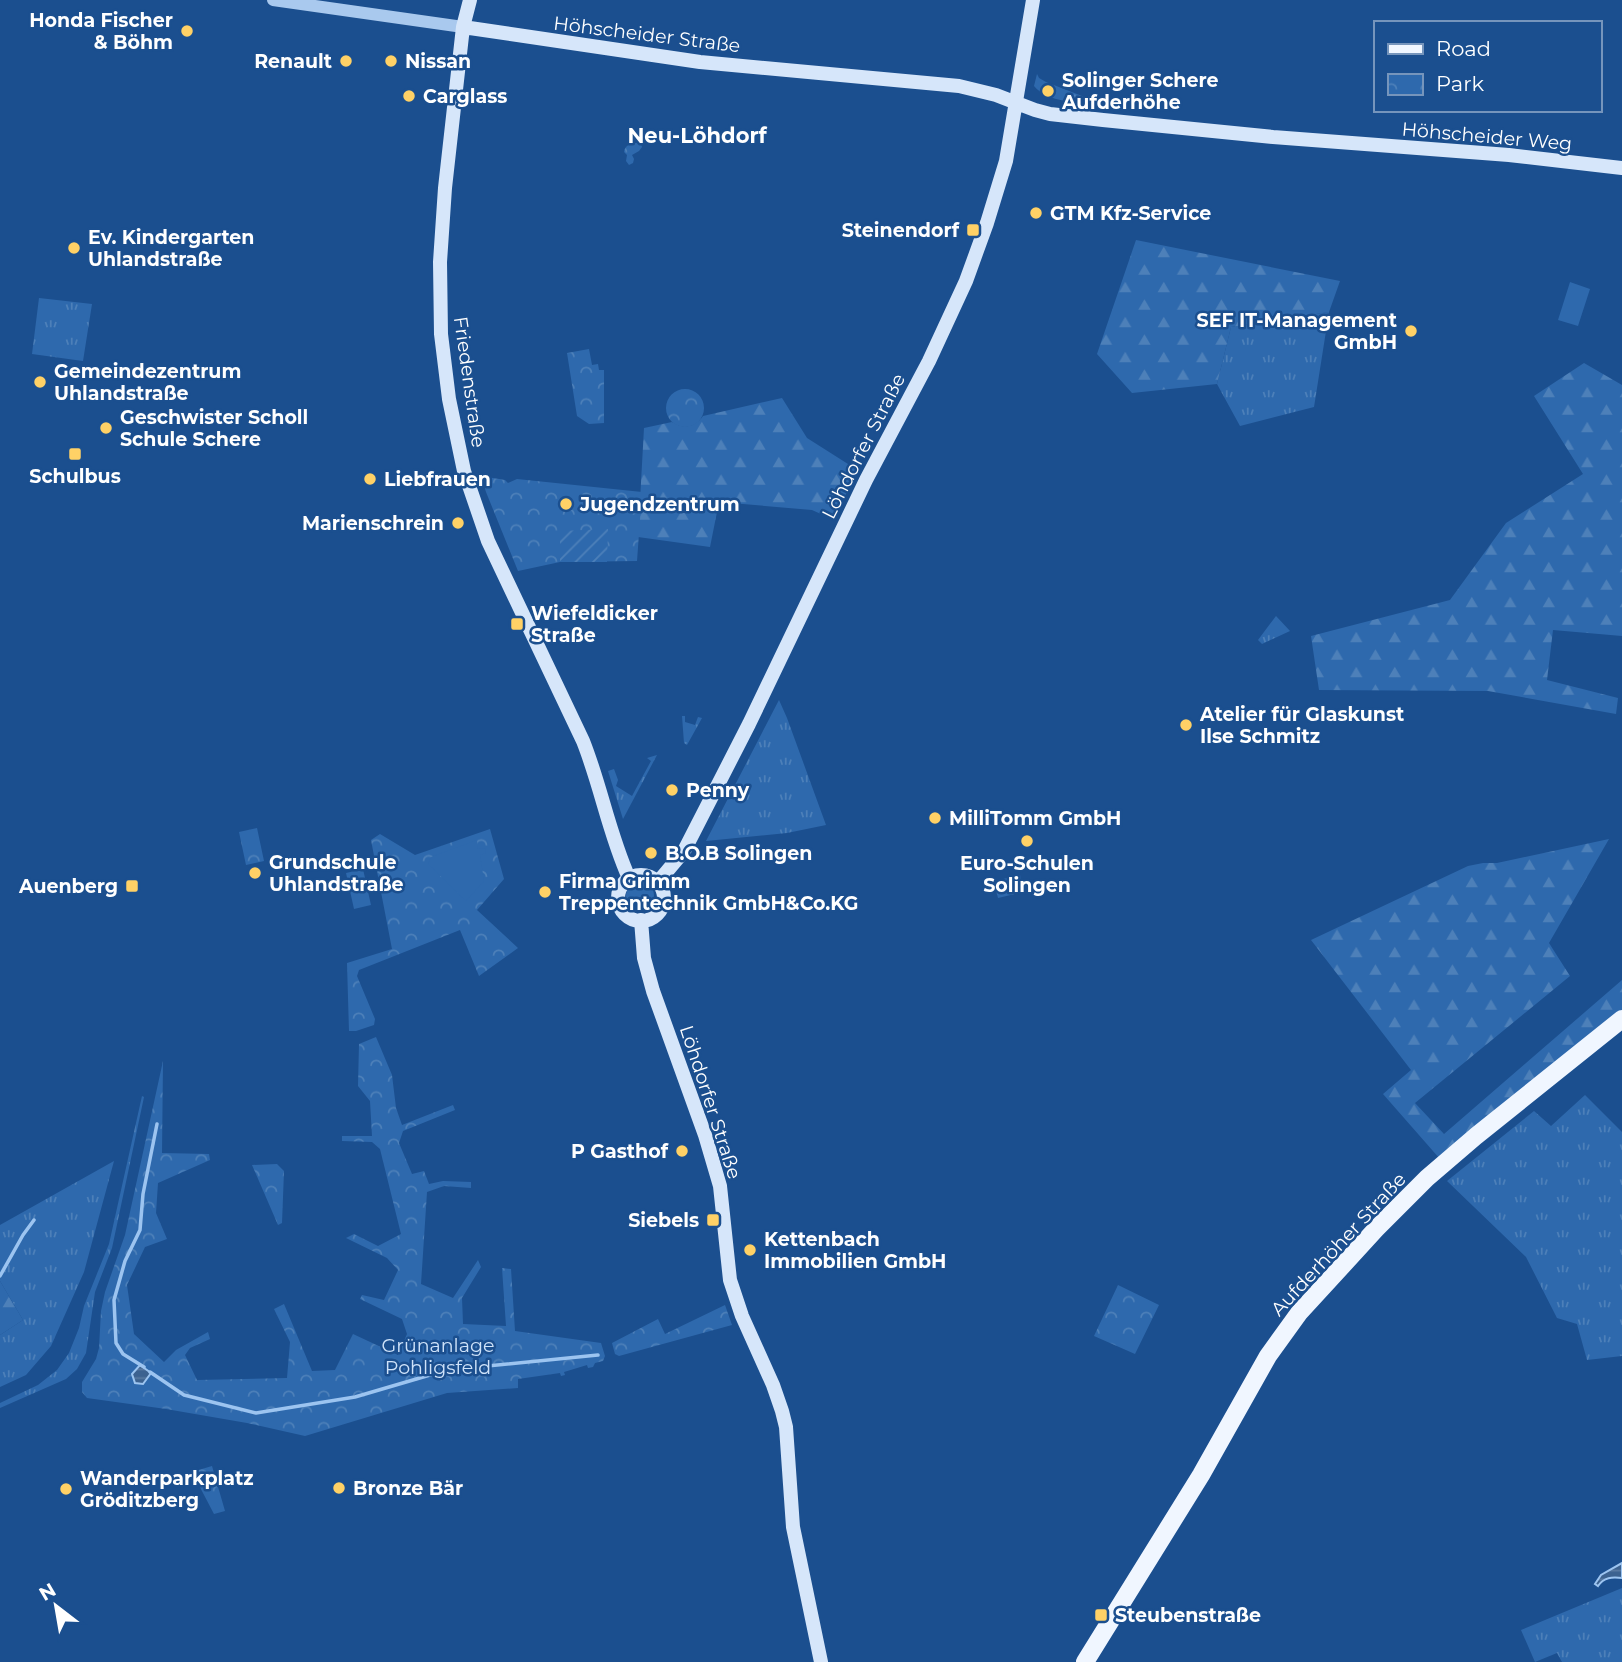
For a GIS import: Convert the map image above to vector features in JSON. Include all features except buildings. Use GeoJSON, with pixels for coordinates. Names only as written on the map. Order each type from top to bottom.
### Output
{"type":"FeatureCollection","features":[{"type":"Feature","properties":{"kind":"main road","name":"Friedenstraße"},"geometry":{"type":"LineString","coordinates":[[460,0],[463,27]]}},
{"type":"Feature","properties":{"kind":"main road","name":"Friedenstraße"},"geometry":{"type":"LineString","coordinates":[[470,0],[463,27],[445,188],[440,262],[441,334],[449,399],[464,471],[488,541],[583,741],[629,878]]}},
{"type":"Feature","properties":{"kind":"main road","name":"Löhdorfer Straße"},"geometry":{"type":"LineString","coordinates":[[659,882],[684,851],[955,305],[978,249],[1006,160],[1033,0]]}},
{"type":"Feature","properties":{"kind":"main road","name":"Höhscheider Straße"},"geometry":{"type":"LineString","coordinates":[[463,27],[700,62],[941,83],[985,91],[1016,101]]}},
{"type":"Feature","properties":{"kind":"main road","name":"Höhscheider Weg"},"geometry":{"type":"LineString","coordinates":[[1016,101],[1050,114],[1147,126],[1509,155],[1622,168]]}},
{"type":"Feature","properties":{"kind":"main road"},"geometry":{"type":"LineString","coordinates":[[645,875],[659,882],[664,896],[660,910],[649,919],[634,919],[626,915],[618,902],[619,892],[629,878],[645,875]]}},
{"type":"Feature","properties":{"kind":"main road","name":"Löhdorfer Straße"},"geometry":{"type":"LineString","coordinates":[[641,920],[644,958],[651,984],[705,1135],[720,1186],[733,1292],[784,1419],[793,1527],[821,1662]]}},
{"type":"Feature","properties":{"kind":"main road","name":"Aufderhöher Straße"},"geometry":{"type":"LineString","coordinates":[[1084,1662],[1201,1475],[1263,1364],[1299,1313],[1427,1178],[1622,1018]]}},
{"type":"Feature","properties":{"kind":"street","name":"Höhscheider Straße"},"geometry":{"type":"LineString","coordinates":[[273,0],[463,27]]}},
{"type":"Feature","properties":{"kind":"green space"},"geometry":{"type":"Polygon","coordinates":[[[1037,74],[1046,82],[1100,103],[1073,102],[1047,96],[1034,86],[1037,74]]]}},
{"type":"Feature","properties":{"kind":"green space"},"geometry":{"type":"Polygon","coordinates":[[[637,143],[642,147],[632,155],[633,163],[629,165],[624,152],[629,145],[637,143]]]}},
{"type":"Feature","properties":{"kind":"green space"},"geometry":{"type":"Polygon","coordinates":[[[1136,240],[1340,281],[1329,312],[1231,327],[1217,384],[1132,393],[1097,354],[1136,240]]]}},
{"type":"Feature","properties":{"kind":"green space"},"geometry":{"type":"Polygon","coordinates":[[[1570,282],[1590,289],[1578,326],[1558,320],[1570,282]]]}},
{"type":"Feature","properties":{"kind":"green space"},"geometry":{"type":"Polygon","coordinates":[[[39,298],[92,304],[83,361],[32,354],[39,298]]]}},
{"type":"Feature","properties":{"kind":"green space"},"geometry":{"type":"Polygon","coordinates":[[[1329,312],[1314,407],[1240,426],[1217,384],[1231,327],[1329,312]]]}},
{"type":"Feature","properties":{"kind":"green space"},"geometry":{"type":"Polygon","coordinates":[[[589,349],[592,365],[598,364],[599,370],[604,370],[604,423],[589,424],[577,416],[567,353],[589,349]]]}},
{"type":"Feature","properties":{"kind":"green space"},"geometry":{"type":"Polygon","coordinates":[[[1584,363],[1622,385],[1622,636],[1553,630],[1547,680],[1618,698],[1616,714],[1488,691],[1319,690],[1311,636],[1450,600],[1506,523],[1583,474],[1534,396],[1584,363]]]}},
{"type":"Feature","properties":{"kind":"green space"},"geometry":{"type":"Polygon","coordinates":[[[685,389],[699,394],[704,408],[699,422],[685,427],[671,422],[666,408],[671,394],[685,389]]]}},
{"type":"Feature","properties":{"kind":"green space"},"geometry":{"type":"Polygon","coordinates":[[[782,398],[807,438],[859,471],[832,519],[812,510],[719,502],[710,547],[638,537],[644,428],[672,422],[689,426],[703,416],[782,398]]]}},
{"type":"Feature","properties":{"kind":"green space"},"geometry":{"type":"Polygon","coordinates":[[[487,477],[508,483],[517,479],[642,492],[637,561],[560,562],[518,571],[486,492],[483,482],[487,477]]]}},
{"type":"Feature","properties":{"kind":"green space"},"geometry":{"type":"Polygon","coordinates":[[[608,529],[607,562],[560,562],[560,531],[608,529]]]}},
{"type":"Feature","properties":{"kind":"green space"},"geometry":{"type":"Polygon","coordinates":[[[1276,616],[1290,631],[1262,644],[1258,640],[1276,616]]]}},
{"type":"Feature","properties":{"kind":"green space"},"geometry":{"type":"Polygon","coordinates":[[[779,700],[826,825],[787,833],[706,841],[779,700]]]}},
{"type":"Feature","properties":{"kind":"green space"},"geometry":{"type":"Polygon","coordinates":[[[682,716],[685,716],[685,722],[695,725],[698,717],[702,718],[687,745],[684,743],[682,716]]]}},
{"type":"Feature","properties":{"kind":"green space"},"geometry":{"type":"Polygon","coordinates":[[[657,755],[623,819],[608,771],[614,769],[618,780],[616,786],[632,796],[651,761],[647,758],[657,755]]]}},
{"type":"Feature","properties":{"kind":"green space"},"geometry":{"type":"Polygon","coordinates":[[[257,828],[264,861],[246,865],[239,832],[257,828]]]}},
{"type":"Feature","properties":{"kind":"green space"},"geometry":{"type":"Polygon","coordinates":[[[490,829],[504,879],[477,910],[518,948],[479,976],[460,930],[359,970],[357,976],[375,1019],[374,1025],[349,1031],[347,963],[392,949],[371,840],[380,834],[415,855],[490,829]]]}},
{"type":"Feature","properties":{"kind":"green space"},"geometry":{"type":"Polygon","coordinates":[[[1609,839],[1549,943],[1570,976],[1415,1103],[1444,1134],[1622,980],[1622,1010],[1440,1159],[1383,1094],[1411,1070],[1311,940],[1468,866],[1497,863],[1609,839]]]}},
{"type":"Feature","properties":{"kind":"green space"},"geometry":{"type":"Polygon","coordinates":[[[477,840],[478,849],[485,848],[486,853],[480,855],[484,881],[466,901],[428,864],[431,857],[477,840]]]}},
{"type":"Feature","properties":{"kind":"green space"},"geometry":{"type":"Polygon","coordinates":[[[363,869],[371,905],[354,909],[346,873],[363,869]]]}},
{"type":"Feature","properties":{"kind":"green space"},"geometry":{"type":"Polygon","coordinates":[[[1020,875],[1023,886],[1019,893],[998,898],[995,886],[999,880],[1020,875]]]}},
{"type":"Feature","properties":{"kind":"green space"},"geometry":{"type":"Polygon","coordinates":[[[640,882],[650,886],[654,896],[650,906],[640,910],[630,906],[626,896],[630,886],[640,882]]]}},
{"type":"Feature","properties":{"kind":"green space","name":"Grünanlage Pohligsfeld"},"geometry":{"type":"Polygon","coordinates":[[[376,1037],[392,1075],[396,1108],[402,1125],[453,1105],[455,1110],[403,1131],[399,1143],[412,1174],[424,1171],[429,1184],[443,1181],[471,1182],[471,1188],[444,1186],[427,1192],[421,1284],[453,1298],[478,1260],[481,1267],[462,1298],[463,1324],[506,1326],[502,1268],[511,1269],[515,1331],[601,1343],[605,1356],[603,1361],[595,1363],[593,1367],[588,1368],[587,1365],[564,1372],[565,1375],[561,1376],[560,1373],[518,1379],[518,1388],[447,1393],[305,1436],[247,1423],[87,1398],[82,1392],[82,1382],[96,1359],[99,1348],[105,1292],[125,1235],[163,1061],[162,1153],[209,1154],[210,1160],[158,1183],[156,1213],[167,1239],[145,1247],[127,1285],[134,1334],[164,1362],[176,1350],[208,1332],[210,1339],[190,1348],[185,1355],[197,1380],[287,1378],[290,1342],[274,1309],[284,1304],[312,1371],[335,1370],[353,1334],[398,1355],[407,1334],[402,1319],[360,1299],[362,1295],[384,1300],[398,1270],[387,1258],[346,1238],[354,1234],[378,1246],[401,1234],[380,1149],[372,1142],[342,1141],[342,1136],[372,1136],[370,1101],[358,1086],[359,1044],[376,1037]]]}},
{"type":"Feature","properties":{"kind":"green space"},"geometry":{"type":"Polygon","coordinates":[[[1585,1095],[1622,1132],[1622,1356],[1587,1360],[1577,1324],[1557,1318],[1526,1257],[1447,1181],[1534,1111],[1551,1126],[1585,1095]]]}},
{"type":"Feature","properties":{"kind":"green space"},"geometry":{"type":"Polygon","coordinates":[[[142,1096],[144,1097],[112,1248],[95,1292],[86,1353],[77,1369],[66,1379],[0,1408],[0,1403],[38,1385],[57,1370],[69,1353],[84,1306],[109,1244],[142,1096]]]}},
{"type":"Feature","properties":{"kind":"green space"},"geometry":{"type":"Polygon","coordinates":[[[114,1161],[84,1272],[51,1346],[26,1375],[0,1387],[0,1335],[23,1320],[0,1281],[0,1225],[114,1161]]]}},
{"type":"Feature","properties":{"kind":"green space"},"geometry":{"type":"Polygon","coordinates":[[[277,1164],[284,1171],[282,1223],[278,1225],[252,1165],[277,1164]]]}},
{"type":"Feature","properties":{"kind":"green space"},"geometry":{"type":"Polygon","coordinates":[[[0,1281],[23,1320],[0,1335],[0,1281]]]}},
{"type":"Feature","properties":{"kind":"green space"},"geometry":{"type":"Polygon","coordinates":[[[1118,1285],[1159,1305],[1135,1354],[1094,1336],[1118,1285]]]}},
{"type":"Feature","properties":{"kind":"green space"},"geometry":{"type":"Polygon","coordinates":[[[725,1305],[732,1325],[619,1356],[615,1354],[612,1343],[658,1319],[665,1334],[725,1305]]]}},
{"type":"Feature","properties":{"kind":"green space"},"geometry":{"type":"Polygon","coordinates":[[[212,1466],[225,1511],[214,1514],[192,1472],[212,1466]]]}},
{"type":"Feature","properties":{"kind":"green space"},"geometry":{"type":"Polygon","coordinates":[[[1622,1588],[1622,1662],[1562,1662],[1557,1653],[1535,1662],[1521,1630],[1622,1588]]]}},
{"type":"Feature","properties":{"kind":"shaded area"},"geometry":{"type":"Polygon","coordinates":[[[140,1365],[151,1373],[143,1384],[135,1383],[132,1374],[140,1365]]]}},
{"type":"Feature","properties":{"kind":"shaded area"},"geometry":{"type":"Polygon","coordinates":[[[1622,1563],[1622,1578],[1608,1578],[1598,1586],[1595,1584],[1601,1575],[1622,1563]]]}},
{"type":"Feature","properties":{"kind":"waterway"},"geometry":{"type":"LineString","coordinates":[[144,1367],[123,1354],[116,1343],[114,1300],[125,1261],[140,1230],[143,1194],[157,1124]]}},
{"type":"Feature","properties":{"kind":"waterway"},"geometry":{"type":"LineString","coordinates":[[0,1276],[34,1220]]}},
{"type":"Feature","properties":{"kind":"waterway"},"geometry":{"type":"LineString","coordinates":[[150,1372],[184,1395],[256,1413],[355,1397],[447,1370],[598,1355]]}},
{"type":"Feature","properties":{"kind":"place","name":"Honda Fischer & Böhm"},"geometry":{"type":"Point","coordinates":[187,31]}},
{"type":"Feature","properties":{"kind":"place","name":"Renault"},"geometry":{"type":"Point","coordinates":[346,61]}},
{"type":"Feature","properties":{"kind":"place","name":"Nissan"},"geometry":{"type":"Point","coordinates":[391,61]}},
{"type":"Feature","properties":{"kind":"place","name":"Solinger Schere Aufderhöhe"},"geometry":{"type":"Point","coordinates":[1048,91]}},
{"type":"Feature","properties":{"kind":"place","name":"Carglass"},"geometry":{"type":"Point","coordinates":[409,96]}},
{"type":"Feature","properties":{"kind":"place","name":"GTM Kfz-Service"},"geometry":{"type":"Point","coordinates":[1036,213]}},
{"type":"Feature","properties":{"kind":"place","name":"Steinendorf"},"geometry":{"type":"Point","coordinates":[973,230]}},
{"type":"Feature","properties":{"kind":"place","name":"Ev. Kindergarten Uhlandstraße"},"geometry":{"type":"Point","coordinates":[74,248]}},
{"type":"Feature","properties":{"kind":"place","name":"SEF IT-Management GmbH"},"geometry":{"type":"Point","coordinates":[1411,331]}},
{"type":"Feature","properties":{"kind":"place","name":"Gemeindezentrum Uhlandstraße"},"geometry":{"type":"Point","coordinates":[40,382]}},
{"type":"Feature","properties":{"kind":"place","name":"Geschwister Scholl Schule Schere"},"geometry":{"type":"Point","coordinates":[106,428]}},
{"type":"Feature","properties":{"kind":"place","name":"Schulbus"},"geometry":{"type":"Point","coordinates":[75,454]}},
{"type":"Feature","properties":{"kind":"place","name":"Liebfrauen"},"geometry":{"type":"Point","coordinates":[370,479]}},
{"type":"Feature","properties":{"kind":"place","name":"Jugendzentrum"},"geometry":{"type":"Point","coordinates":[566,504]}},
{"type":"Feature","properties":{"kind":"place","name":"Marienschrein"},"geometry":{"type":"Point","coordinates":[458,523]}},
{"type":"Feature","properties":{"kind":"place","name":"Wiefeldicker Straße"},"geometry":{"type":"Point","coordinates":[517,624]}},
{"type":"Feature","properties":{"kind":"place","name":"Atelier für Glaskunst Ilse Schmitz"},"geometry":{"type":"Point","coordinates":[1186,725]}},
{"type":"Feature","properties":{"kind":"place","name":"Penny"},"geometry":{"type":"Point","coordinates":[672,790]}},
{"type":"Feature","properties":{"kind":"place","name":"MilliTomm GmbH"},"geometry":{"type":"Point","coordinates":[935,818]}},
{"type":"Feature","properties":{"kind":"place","name":"Euro-Schulen Solingen"},"geometry":{"type":"Point","coordinates":[1027,841]}},
{"type":"Feature","properties":{"kind":"place","name":"B.O.B Solingen"},"geometry":{"type":"Point","coordinates":[651,853]}},
{"type":"Feature","properties":{"kind":"place","name":"Grundschule Uhlandstraße"},"geometry":{"type":"Point","coordinates":[255,873]}},
{"type":"Feature","properties":{"kind":"place","name":"Auenberg"},"geometry":{"type":"Point","coordinates":[132,886]}},
{"type":"Feature","properties":{"kind":"place","name":"Firma Grimm Treppentechnik GmbH&Co.KG"},"geometry":{"type":"Point","coordinates":[545,892]}},
{"type":"Feature","properties":{"kind":"place","name":"P Gasthof"},"geometry":{"type":"Point","coordinates":[682,1151]}},
{"type":"Feature","properties":{"kind":"place","name":"Siebels"},"geometry":{"type":"Point","coordinates":[713,1220]}},
{"type":"Feature","properties":{"kind":"place","name":"Kettenbach Immobilien GmbH"},"geometry":{"type":"Point","coordinates":[750,1250]}},
{"type":"Feature","properties":{"kind":"place","name":"Bronze Bär"},"geometry":{"type":"Point","coordinates":[339,1488]}},
{"type":"Feature","properties":{"kind":"place","name":"Wanderparkplatz Gröditzberg"},"geometry":{"type":"Point","coordinates":[66,1489]}},
{"type":"Feature","properties":{"kind":"place","name":"Steubenstraße"},"geometry":{"type":"Point","coordinates":[1101,1615]}},
{"type":"Feature","properties":{"kind":"district","name":"Neu-Löhdorf"},"geometry":{"type":"Point","coordinates":[697,136]}}]}
